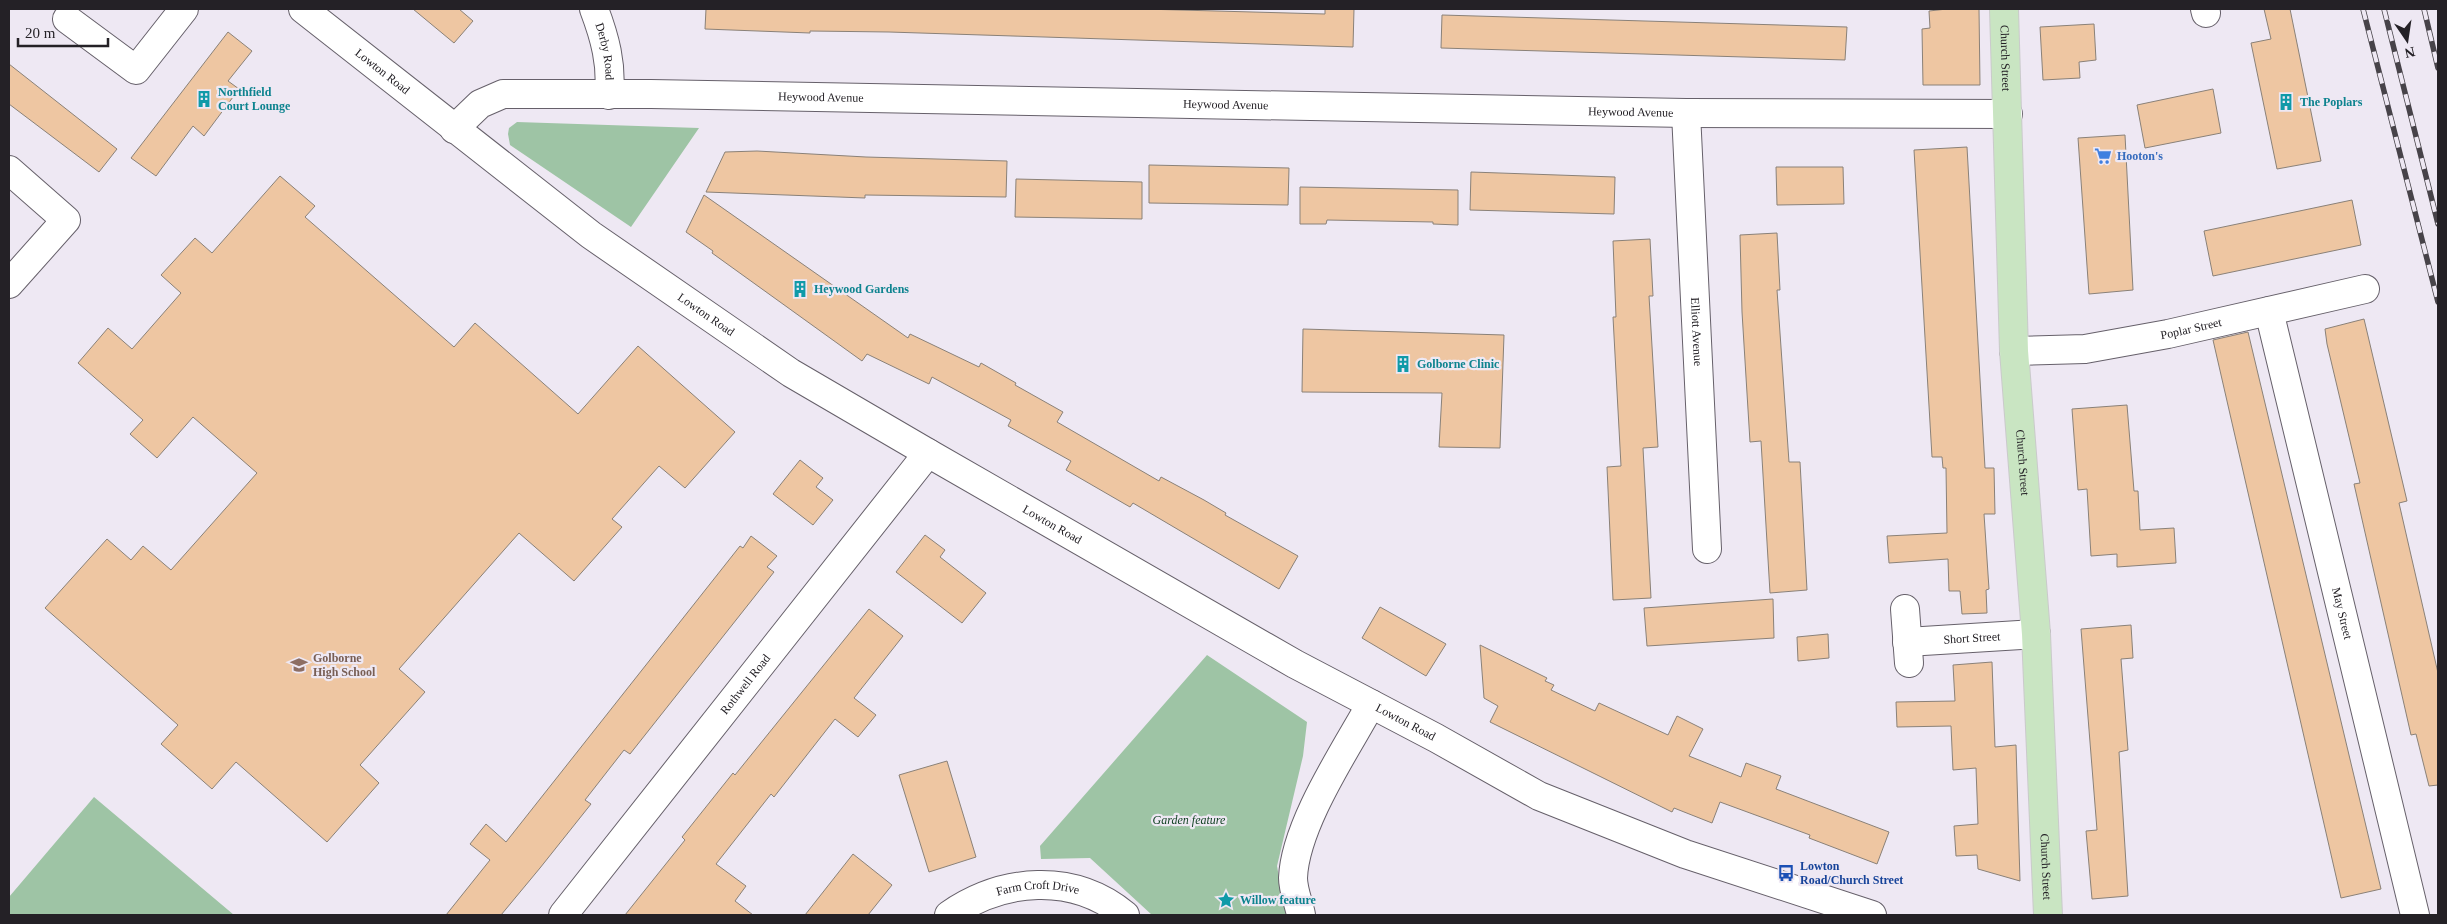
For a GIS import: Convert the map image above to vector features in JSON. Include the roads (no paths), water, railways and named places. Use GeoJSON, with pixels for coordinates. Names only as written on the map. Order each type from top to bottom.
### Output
{"type":"FeatureCollection","features":[{"type":"Feature","properties":{"kind":"main road","name":"Church Street"},"geometry":{"type":"LineString","coordinates":[[2004,9],[2014,351],[2036,634],[2048,915]]}},
{"type":"Feature","properties":{"kind":"street"},"geometry":{"type":"LineString","coordinates":[[67,20],[136,70],[184,9]]}},
{"type":"Feature","properties":{"kind":"street","name":"Lowton Road"},"geometry":{"type":"LineString","coordinates":[[303,9],[591,235],[791,373],[928,453],[1295,664],[1539,796],[1685,854],[1872,915]]}},
{"type":"Feature","properties":{"kind":"street","name":"Derby Road"},"geometry":{"type":"LineString","coordinates":[[594,9],[609,57],[611,77],[609,95]]}},
{"type":"Feature","properties":{"kind":"street","name":"Heywood Avenue"},"geometry":{"type":"LineString","coordinates":[[454,129],[480,104],[503,94],[1323,105],[1686,113],[2008,114]]}},
{"type":"Feature","properties":{"kind":"street","name":"Elliott Avenue"},"geometry":{"type":"LineString","coordinates":[[1686,113],[1707,548]]}},
{"type":"Feature","properties":{"kind":"street"},"geometry":{"type":"LineString","coordinates":[[9,170],[66,220],[9,284]]}},
{"type":"Feature","properties":{"kind":"street","name":"Poplar Street"},"geometry":{"type":"LineString","coordinates":[[2014,351],[2085,348],[2168,334],[2365,289]]}},
{"type":"Feature","properties":{"kind":"street","name":"May Street"},"geometry":{"type":"LineString","coordinates":[[2269,311],[2415,915]]}},
{"type":"Feature","properties":{"kind":"street","name":"Rothwell Road"},"geometry":{"type":"LineString","coordinates":[[563,915],[928,453]]}},
{"type":"Feature","properties":{"kind":"street","name":"Short Street"},"geometry":{"type":"LineString","coordinates":[[1905,609],[1908,653],[2036,634]]}},
{"type":"Feature","properties":{"kind":"street"},"geometry":{"type":"LineString","coordinates":[[1301,915],[1293,879],[1300,841],[1312,813],[1371,704]]}},
{"type":"Feature","properties":{"kind":"street","name":"Farm Croft Drive"},"geometry":{"type":"LineString","coordinates":[[950,915],[989,893],[1030,884],[1052,884],[1074,889],[1100,899],[1125,915]]}},
{"type":"Feature","properties":{"kind":"railway"},"geometry":{"type":"LineString","coordinates":[[2363,9],[2438,302]]}},
{"type":"Feature","properties":{"kind":"railway"},"geometry":{"type":"LineString","coordinates":[[2384,9],[2438,224]]}},
{"type":"Feature","properties":{"kind":"railway"},"geometry":{"type":"LineString","coordinates":[[2424,9],[2438,68]]}},
{"type":"Feature","properties":{"kind":"place","name":"Northfield Court Lounge"},"geometry":{"type":"Point","coordinates":[204,99]}},
{"type":"Feature","properties":{"kind":"place","name":"The Poplars"},"geometry":{"type":"Point","coordinates":[2286,102]}},
{"type":"Feature","properties":{"kind":"place","name":"Hooton's"},"geometry":{"type":"Point","coordinates":[2103,156]}},
{"type":"Feature","properties":{"kind":"place","name":"Heywood Gardens"},"geometry":{"type":"Point","coordinates":[800,289]}},
{"type":"Feature","properties":{"kind":"place","name":"Golborne Clinic"},"geometry":{"type":"Point","coordinates":[1403,364]}},
{"type":"Feature","properties":{"kind":"place","name":"Golborne High School"},"geometry":{"type":"Point","coordinates":[299,665]}},
{"type":"Feature","properties":{"kind":"place","name":"Lowton Road/Church Street"},"geometry":{"type":"Point","coordinates":[1786,873]}},
{"type":"Feature","properties":{"kind":"place","name":"Willow feature"},"geometry":{"type":"Point","coordinates":[1226,900]}},
{"type":"Feature","properties":{"kind":"park label","name":"Garden feature"},"geometry":{"type":"Point","coordinates":[1189,820]}}]}
